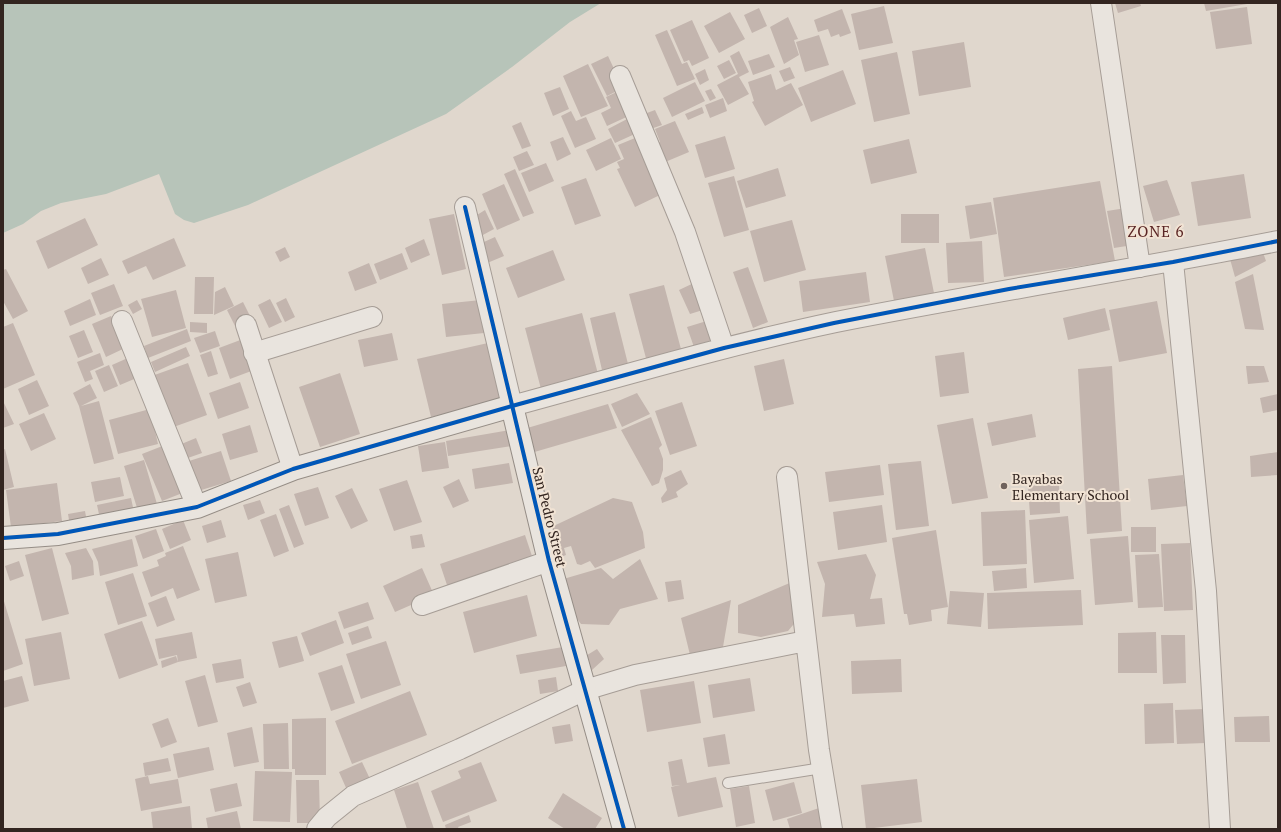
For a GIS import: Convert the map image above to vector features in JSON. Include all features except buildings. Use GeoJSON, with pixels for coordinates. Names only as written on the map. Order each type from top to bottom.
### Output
{"type":"FeatureCollection","features":[{"type":"Feature","properties":{"kind":"street"},"geometry":{"type":"LineString","coordinates":[[1101,3],[1140,267]]}},
{"type":"Feature","properties":{"kind":"street"},"geometry":{"type":"LineString","coordinates":[[620,76],[685,232],[724,348]]}},
{"type":"Feature","properties":{"kind":"street","name":"San Pedro Street"},"geometry":{"type":"LineString","coordinates":[[465,207],[549,562],[624,829]]}},
{"type":"Feature","properties":{"kind":"street"},"geometry":{"type":"LineString","coordinates":[[3,538],[58,534],[197,507],[293,469],[512,406],[724,348],[834,323],[1009,289],[1173,262],[1278,241]]}},
{"type":"Feature","properties":{"kind":"street"},"geometry":{"type":"LineString","coordinates":[[1173,262],[1206,591],[1220,829]]}},
{"type":"Feature","properties":{"kind":"street"},"geometry":{"type":"LineString","coordinates":[[254,353],[372,317]]}},
{"type":"Feature","properties":{"kind":"street"},"geometry":{"type":"LineString","coordinates":[[122,321],[197,507]]}},
{"type":"Feature","properties":{"kind":"street"},"geometry":{"type":"LineString","coordinates":[[246,325],[293,469]]}},
{"type":"Feature","properties":{"kind":"street"},"geometry":{"type":"LineString","coordinates":[[787,477],[822,768],[832,829]]}},
{"type":"Feature","properties":{"kind":"street"},"geometry":{"type":"LineString","coordinates":[[422,605],[549,562]]}},
{"type":"Feature","properties":{"kind":"street"},"geometry":{"type":"LineString","coordinates":[[317,829],[327,817],[353,796],[460,749],[585,690],[635,675],[806,641]]}},
{"type":"Feature","properties":{"kind":"lane"},"geometry":{"type":"LineString","coordinates":[[728,783],[822,768]]}},
{"type":"Feature","properties":{"kind":"shaded area"},"geometry":{"type":"Polygon","coordinates":[[[3,3],[601,3],[570,22],[512,67],[446,114],[248,205],[194,223],[184,220],[175,214],[159,174],[106,194],[61,203],[41,211],[23,224],[3,233],[3,3]]]}},
{"type":"Feature","properties":{"kind":"cycle path"},"geometry":{"type":"LineString","coordinates":[[465,207],[549,561],[624,829]]}},
{"type":"Feature","properties":{"kind":"cycle path"},"geometry":{"type":"LineString","coordinates":[[3,538],[58,534],[197,507],[293,469],[512,406],[724,348],[834,323],[1009,289],[1173,262],[1278,241]]}},
{"type":"Feature","properties":{"kind":"place","name":"Bayabas Elementary School"},"geometry":{"type":"Point","coordinates":[1004,486]}},
{"type":"Feature","properties":{"kind":"district","name":"ZONE 6"},"geometry":{"type":"Point","coordinates":[1156,231]}}]}
